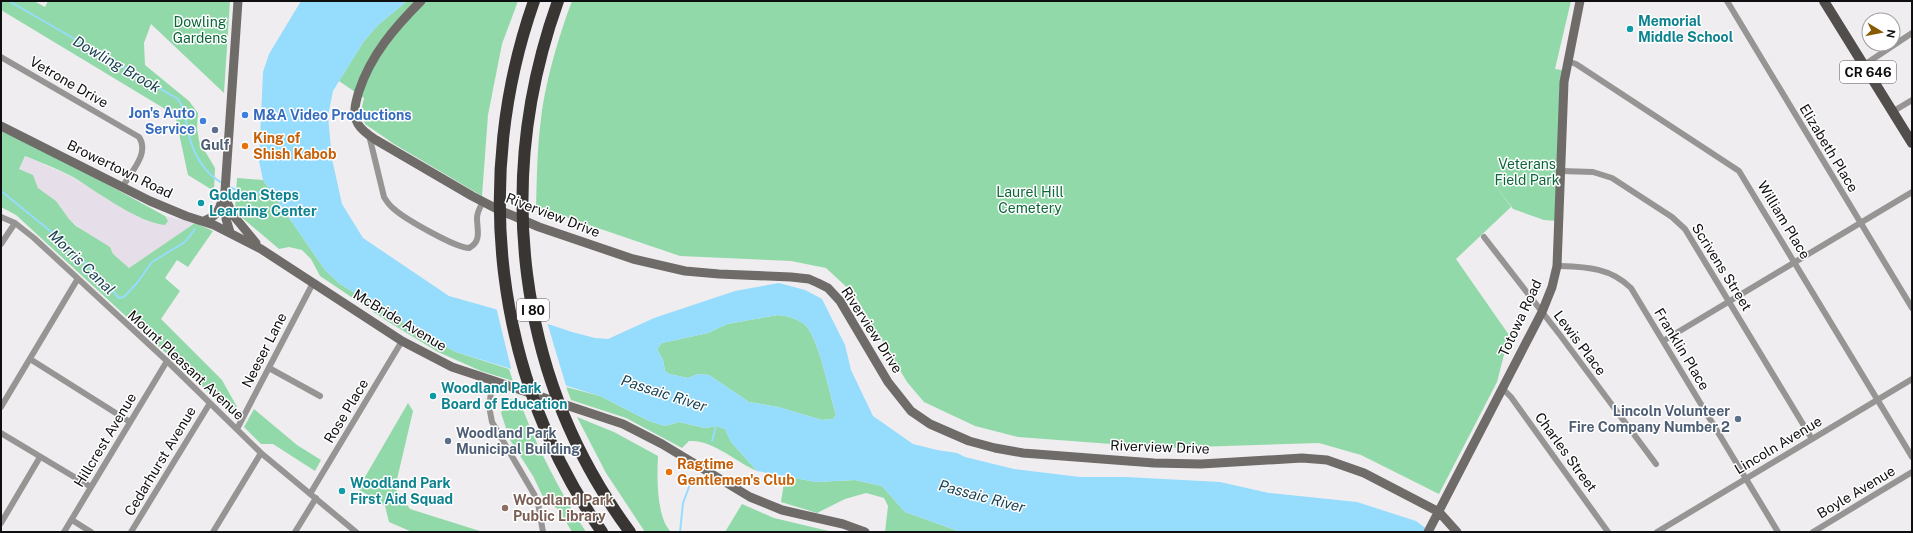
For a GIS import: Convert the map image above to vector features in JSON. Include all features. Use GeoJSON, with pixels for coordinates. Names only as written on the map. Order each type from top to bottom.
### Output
{"type":"FeatureCollection","features":[{"type":"Feature","properties":{"kind":"highway","name":"I 80"},"geometry":{"type":"LineString","coordinates":[[534,1],[523,34],[510,85],[502,135],[499,180],[500,235],[508,302],[525,373],[541,419],[572,483],[602,532]]}},
{"type":"Feature","properties":{"kind":"highway","name":"I 80"},"geometry":{"type":"LineString","coordinates":[[558,1],[543,47],[531,95],[524,146],[522,188],[524,251],[532,307],[551,380],[569,427],[598,484],[630,532]]}},
{"type":"Feature","properties":{"kind":"main road","name":"CR 646"},"geometry":{"type":"LineString","coordinates":[[1824,1],[1912,143]]}},
{"type":"Feature","properties":{"kind":"street","name":"McBride Avenue"},"geometry":{"type":"LineString","coordinates":[[238,1],[225,178],[226,218],[230,232],[261,249],[402,341],[452,367],[623,424],[646,435],[740,492],[765,504],[782,510],[843,524],[865,532]]}},
{"type":"Feature","properties":{"kind":"street","name":"Riverview Drive"},"geometry":{"type":"LineString","coordinates":[[421,1],[400,22],[380,47],[360,87],[356,101],[355,117],[358,123],[369,135],[483,202],[539,227],[667,268],[709,274],[791,276],[809,279],[818,283],[828,288],[840,301],[888,382],[911,411],[930,424],[969,441],[1023,453],[1148,463],[1201,464],[1314,458],[1350,467],[1439,512]]}},
{"type":"Feature","properties":{"kind":"street","name":"Totowa Road"},"geometry":{"type":"LineString","coordinates":[[1431,527],[1542,312],[1552,286],[1557,266],[1562,105],[1567,61],[1580,1]]}},
{"type":"Feature","properties":{"kind":"street","name":"Elizabeth Place"},"geometry":{"type":"LineString","coordinates":[[1727,1],[1912,308]]}},
{"type":"Feature","properties":{"kind":"street"},"geometry":{"type":"LineString","coordinates":[[1864,65],[1912,33]]}},
{"type":"Feature","properties":{"kind":"street","name":"Vetrone Drive"},"geometry":{"type":"LineString","coordinates":[[1,57],[139,137],[143,144],[143,152],[123,186]]}},
{"type":"Feature","properties":{"kind":"street","name":"William Place"},"geometry":{"type":"LineString","coordinates":[[1567,61],[1576,64],[1734,166],[1744,177],[1912,457]]}},
{"type":"Feature","properties":{"kind":"street"},"geometry":{"type":"LineString","coordinates":[[1892,112],[1912,100]]}},
{"type":"Feature","properties":{"kind":"street","name":"Browertown Road"},"geometry":{"type":"LineString","coordinates":[[1,126],[123,186],[150,201],[230,232]]}},
{"type":"Feature","properties":{"kind":"street"},"geometry":{"type":"LineString","coordinates":[[369,135],[384,197],[388,204],[400,214],[458,246],[469,248],[477,241],[478,213],[483,202]]}},
{"type":"Feature","properties":{"kind":"street","name":"Scrivens Street"},"geometry":{"type":"LineString","coordinates":[[1561,171],[1593,172],[1612,178],[1672,217],[1686,229],[1812,439]]}},
{"type":"Feature","properties":{"kind":"street","name":"McBride Avenue"},"geometry":{"type":"LineString","coordinates":[[225,191],[229,208],[233,215],[261,249]]}},
{"type":"Feature","properties":{"kind":"street"},"geometry":{"type":"LineString","coordinates":[[204,222],[213,218],[219,211],[225,191]]}},
{"type":"Feature","properties":{"kind":"street"},"geometry":{"type":"LineString","coordinates":[[1663,341],[1912,192]]}},
{"type":"Feature","properties":{"kind":"street","name":"Mount Pleasant Avenue"},"geometry":{"type":"LineString","coordinates":[[1,217],[15,223],[34,238],[77,280],[166,361],[260,453],[356,532]]}},
{"type":"Feature","properties":{"kind":"street"},"geometry":{"type":"LineString","coordinates":[[1,244],[15,223]]}},
{"type":"Feature","properties":{"kind":"street","name":"Lewis Place"},"geometry":{"type":"LineString","coordinates":[[1484,237],[1656,464]]}},
{"type":"Feature","properties":{"kind":"street","name":"Franklin Place"},"geometry":{"type":"LineString","coordinates":[[1557,266],[1600,269],[1619,278],[1631,288],[1778,532]]}},
{"type":"Feature","properties":{"kind":"street"},"geometry":{"type":"LineString","coordinates":[[1,407],[77,280]]}},
{"type":"Feature","properties":{"kind":"street","name":"Neeser Lane"},"geometry":{"type":"LineString","coordinates":[[237,429],[313,283]]}},
{"type":"Feature","properties":{"kind":"street","name":"Rose Place"},"geometry":{"type":"LineString","coordinates":[[310,494],[402,341]]}},
{"type":"Feature","properties":{"kind":"street"},"geometry":{"type":"LineString","coordinates":[[30,359],[130,422]]}},
{"type":"Feature","properties":{"kind":"street","name":"Hillcrest Avenue"},"geometry":{"type":"LineString","coordinates":[[64,532],[166,361]]}},
{"type":"Feature","properties":{"kind":"street"},"geometry":{"type":"LineString","coordinates":[[269,368],[320,396]]}},
{"type":"Feature","properties":{"kind":"street","name":"Lincoln Avenue"},"geometry":{"type":"LineString","coordinates":[[1657,532],[1912,379]]}},
{"type":"Feature","properties":{"kind":"street"},"geometry":{"type":"LineString","coordinates":[[493,380],[489,406],[492,422],[534,494],[538,503],[543,532]]}},
{"type":"Feature","properties":{"kind":"street","name":"Charles Street"},"geometry":{"type":"LineString","coordinates":[[1502,388],[1511,397],[1608,532]]}},
{"type":"Feature","properties":{"kind":"street","name":"Cedarhurst Avenue"},"geometry":{"type":"LineString","coordinates":[[131,532],[210,403]]}},
{"type":"Feature","properties":{"kind":"street"},"geometry":{"type":"LineString","coordinates":[[1,433],[91,487]]}},
{"type":"Feature","properties":{"kind":"street"},"geometry":{"type":"LineString","coordinates":[[213,532],[260,453]]}},
{"type":"Feature","properties":{"kind":"street"},"geometry":{"type":"LineString","coordinates":[[1,523],[40,457]]}},
{"type":"Feature","properties":{"kind":"street","name":"Boyle Avenue"},"geometry":{"type":"LineString","coordinates":[[1813,532],[1912,472]]}},
{"type":"Feature","properties":{"kind":"street"},"geometry":{"type":"LineString","coordinates":[[295,532],[316,498]]}},
{"type":"Feature","properties":{"kind":"street"},"geometry":{"type":"LineString","coordinates":[[1439,512],[1457,532]]}},
{"type":"Feature","properties":{"kind":"street"},"geometry":{"type":"LineString","coordinates":[[72,520],[91,532]]}},
{"type":"Feature","properties":{"kind":"shaded area"},"geometry":{"type":"Polygon","coordinates":[[[25,156],[70,176],[132,213],[156,224],[168,221],[165,216],[195,223],[129,268],[69,219],[56,201],[38,188],[33,175],[19,169],[25,156]]]}},
{"type":"Feature","properties":{"kind":"green space","name":"Dowling Gardens"},"geometry":{"type":"Polygon","coordinates":[[[1,1],[34,1],[45,7],[48,1],[230,1],[224,93],[151,24],[144,43],[145,65],[189,101],[198,113],[197,128],[199,141],[215,168],[214,191],[188,175],[175,115],[1,10],[1,1]]]}},
{"type":"Feature","properties":{"kind":"green space"},"geometry":{"type":"Polygon","coordinates":[[[407,1],[518,1],[502,44],[488,115],[482,196],[394,144],[365,124],[361,111],[364,98],[339,81],[364,41],[378,25],[407,1]]]}},
{"type":"Feature","properties":{"kind":"green space","name":"Laurel Hill Cemetery"},"geometry":{"type":"Polygon","coordinates":[[[572,1],[1571,1],[1555,69],[1562,70],[1557,221],[1544,220],[1513,209],[1493,182],[1511,207],[1456,259],[1509,335],[1497,382],[1439,494],[1361,455],[1319,443],[1165,448],[1018,437],[975,426],[924,402],[907,382],[854,294],[826,268],[791,261],[680,256],[536,207],[537,163],[543,105],[553,59],[572,1]]]}},
{"type":"Feature","properties":{"kind":"green space"},"geometry":{"type":"Polygon","coordinates":[[[1,131],[52,154],[165,216],[168,221],[165,225],[143,219],[118,206],[73,177],[25,156],[19,169],[33,175],[38,188],[56,201],[76,226],[110,247],[113,254],[129,268],[195,223],[213,231],[188,267],[177,260],[165,278],[180,291],[161,319],[222,380],[237,407],[231,413],[16,215],[1,207],[1,131]]]}},
{"type":"Feature","properties":{"kind":"green space"},"geometry":{"type":"Polygon","coordinates":[[[237,178],[263,180],[325,270],[340,284],[424,335],[456,352],[509,369],[513,381],[481,371],[438,352],[387,321],[320,276],[311,259],[302,250],[289,247],[279,249],[240,216],[235,208],[237,178]]]}},
{"type":"Feature","properties":{"kind":"green space"},"geometry":{"type":"Polygon","coordinates":[[[778,315],[798,320],[809,330],[819,352],[827,380],[836,415],[833,419],[822,420],[778,407],[749,402],[709,375],[698,374],[688,378],[669,374],[665,371],[663,360],[657,349],[662,343],[708,333],[727,324],[778,315]]]}},
{"type":"Feature","properties":{"kind":"green space"},"geometry":{"type":"Polygon","coordinates":[[[566,387],[600,396],[649,421],[665,426],[679,422],[705,428],[716,426],[725,429],[731,442],[757,471],[715,447],[698,441],[689,441],[682,448],[626,418],[571,400],[566,387]]]}},
{"type":"Feature","properties":{"kind":"green space"},"geometry":{"type":"Polygon","coordinates":[[[507,399],[519,399],[533,434],[549,467],[586,532],[572,532],[559,510],[544,499],[533,476],[510,440],[501,413],[507,399]]]}},
{"type":"Feature","properties":{"kind":"green space"},"geometry":{"type":"Polygon","coordinates":[[[408,403],[413,411],[395,488],[410,509],[483,532],[412,532],[389,522],[385,506],[358,489],[408,403]]]}},
{"type":"Feature","properties":{"kind":"green space"},"geometry":{"type":"Polygon","coordinates":[[[254,409],[297,445],[321,460],[315,471],[273,444],[261,444],[244,427],[254,409]]]}},
{"type":"Feature","properties":{"kind":"green space"},"geometry":{"type":"Polygon","coordinates":[[[577,417],[614,432],[658,456],[658,496],[662,517],[671,532],[645,532],[606,473],[577,417]]]}},
{"type":"Feature","properties":{"kind":"green space"},"geometry":{"type":"Polygon","coordinates":[[[785,476],[816,482],[855,480],[882,486],[905,512],[961,532],[885,532],[888,506],[884,498],[866,493],[845,499],[817,513],[781,502],[785,476]]]}},
{"type":"Feature","properties":{"kind":"green space"},"geometry":{"type":"Polygon","coordinates":[[[742,504],[774,518],[833,532],[725,532],[742,504]]]}},
{"type":"Feature","properties":{"kind":"water","name":"Passaic River"},"geometry":{"type":"Polygon","coordinates":[[[301,1],[407,1],[378,25],[364,41],[333,91],[328,116],[332,159],[342,204],[363,238],[449,296],[572,332],[595,338],[608,339],[654,318],[735,291],[779,283],[805,290],[822,299],[845,345],[851,370],[873,416],[913,444],[957,453],[965,457],[1014,469],[1080,477],[1126,477],[1220,482],[1269,493],[1357,502],[1416,521],[1431,532],[961,532],[905,512],[882,486],[855,480],[816,482],[757,471],[731,442],[725,429],[716,426],[705,428],[679,422],[665,426],[649,421],[600,396],[456,352],[424,335],[340,284],[325,270],[263,180],[259,161],[263,72],[269,54],[301,1]],[[778,315],[727,324],[708,333],[662,343],[657,349],[663,360],[665,371],[669,374],[688,378],[698,374],[709,375],[749,402],[778,407],[822,420],[833,419],[836,415],[823,366],[819,352],[809,330],[804,324],[795,319],[778,315]]]}},
{"type":"Feature","properties":{"kind":"pier"},"geometry":{"type":"Polygon","coordinates":[[[496,307],[547,322],[567,389],[512,372],[496,307]]]}},
{"type":"Feature","properties":{"kind":"waterway","name":"Dowling Brook"},"geometry":{"type":"LineString","coordinates":[[9,1],[178,99],[184,111],[190,140],[196,154],[204,168],[215,179],[222,183]]}},
{"type":"Feature","properties":{"kind":"waterway","name":"Dowling Brook"},"geometry":{"type":"LineString","coordinates":[[227,186],[241,192],[272,193]]}},
{"type":"Feature","properties":{"kind":"waterway","name":"Morris Canal"},"geometry":{"type":"LineString","coordinates":[[1,191],[54,234],[102,279],[119,298],[124,297],[137,283],[152,262],[185,242],[195,229]]}},
{"type":"Feature","properties":{"kind":"waterway"},"geometry":{"type":"LineString","coordinates":[[712,441],[716,426]]}},
{"type":"Feature","properties":{"kind":"waterway"},"geometry":{"type":"LineString","coordinates":[[680,532],[683,503],[692,479]]}},
{"type":"Feature","properties":{"kind":"place","name":"Memorial Middle School"},"geometry":{"type":"Point","coordinates":[1630,29]}},
{"type":"Feature","properties":{"kind":"place","name":"M&A Video Productions"},"geometry":{"type":"Point","coordinates":[245,115]}},
{"type":"Feature","properties":{"kind":"place","name":"Jon's Auto Service"},"geometry":{"type":"Point","coordinates":[203,121]}},
{"type":"Feature","properties":{"kind":"place","name":"Gulf"},"geometry":{"type":"Point","coordinates":[215,130]}},
{"type":"Feature","properties":{"kind":"place","name":"King of Shish Kabob"},"geometry":{"type":"Point","coordinates":[245,146]}},
{"type":"Feature","properties":{"kind":"place","name":"Golden Steps Learning Center"},"geometry":{"type":"Point","coordinates":[201,203]}},
{"type":"Feature","properties":{"kind":"place","name":"Woodland Park Board of Education"},"geometry":{"type":"Point","coordinates":[433,396]}},
{"type":"Feature","properties":{"kind":"place","name":"Lincoln Volunteer Fire Company Number 2"},"geometry":{"type":"Point","coordinates":[1738,419]}},
{"type":"Feature","properties":{"kind":"place","name":"Woodland Park Municipal Building"},"geometry":{"type":"Point","coordinates":[448,441]}},
{"type":"Feature","properties":{"kind":"place","name":"Ragtime Gentlemen's Club"},"geometry":{"type":"Point","coordinates":[669,472]}},
{"type":"Feature","properties":{"kind":"place","name":"Woodland Park First Aid Squad"},"geometry":{"type":"Point","coordinates":[342,491]}},
{"type":"Feature","properties":{"kind":"place","name":"Woodland Park Public Library"},"geometry":{"type":"Point","coordinates":[505,508]}},
{"type":"Feature","properties":{"kind":"park label","name":"Veterans Field Park"},"geometry":{"type":"Point","coordinates":[1527,172]}}]}
